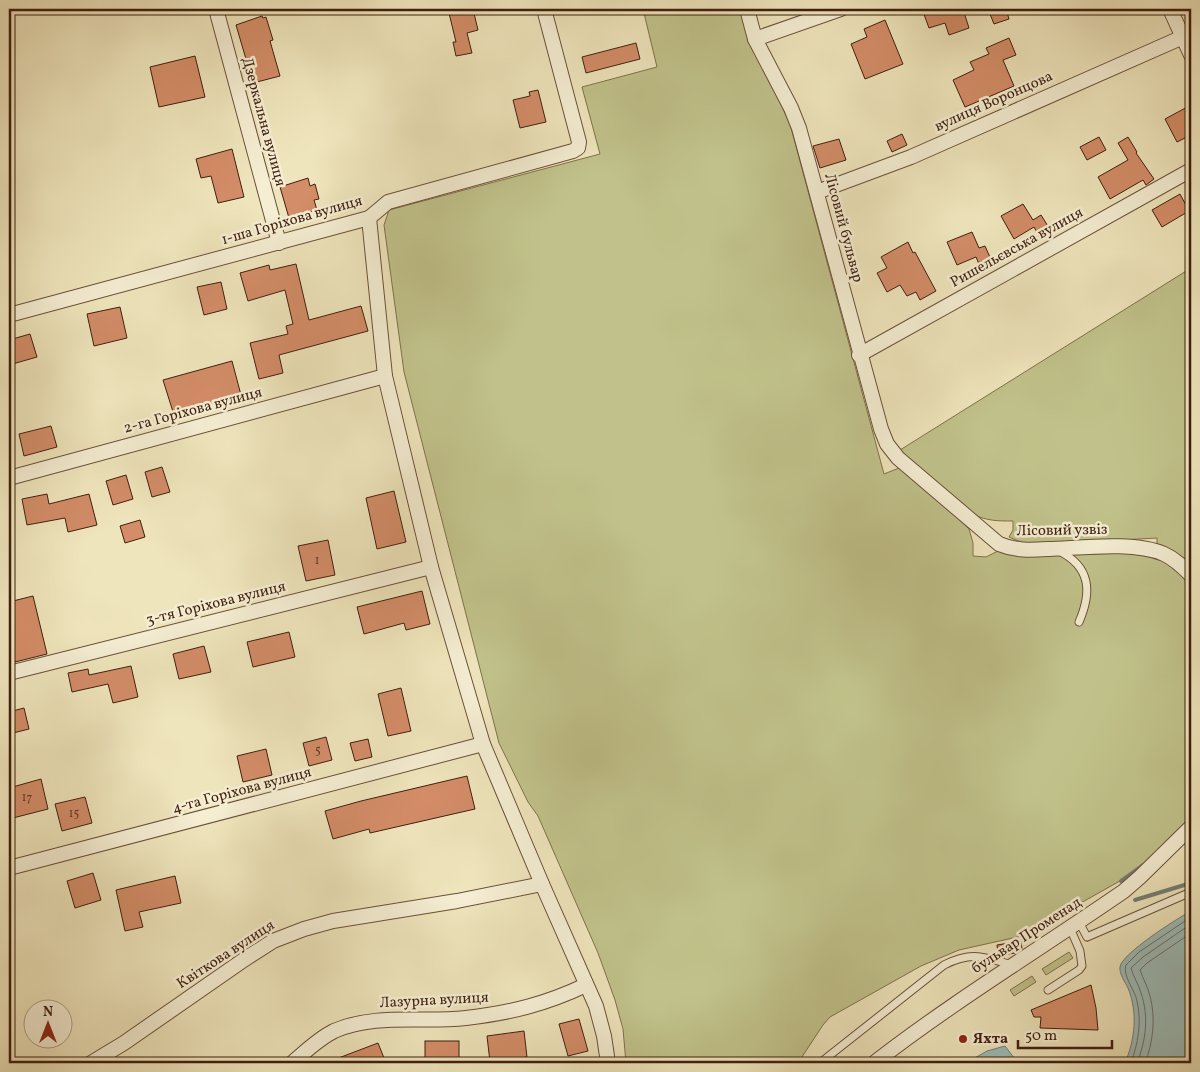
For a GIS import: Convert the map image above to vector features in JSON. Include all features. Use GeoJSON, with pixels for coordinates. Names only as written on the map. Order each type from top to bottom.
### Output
{"type":"FeatureCollection","features":[{"type":"Feature","properties":{"kind":"street","name":"Дзеркальна вулиця"},"geometry":{"type":"LineString","coordinates":[[216,9],[279,243]]}},
{"type":"Feature","properties":{"kind":"street","name":"1-ша Горіхова вулиця"},"geometry":{"type":"LineString","coordinates":[[9,315],[369,218],[388,202],[573,151],[578,148],[579,142],[544,9]]}},
{"type":"Feature","properties":{"kind":"street","name":"Лісовий бульвар"},"geometry":{"type":"LineString","coordinates":[[747,9],[755,39],[791,108],[799,128],[881,429],[887,444],[898,458]]}},
{"type":"Feature","properties":{"kind":"street"},"geometry":{"type":"LineString","coordinates":[[755,39],[841,9]]}},
{"type":"Feature","properties":{"kind":"street"},"geometry":{"type":"LineString","coordinates":[[1170,9],[1191,55]]}},
{"type":"Feature","properties":{"kind":"street","name":"вулиця Воронцова"},"geometry":{"type":"LineString","coordinates":[[817,192],[911,157],[1183,37]]}},
{"type":"Feature","properties":{"kind":"street","name":"Ришельєвська вулиця"},"geometry":{"type":"LineString","coordinates":[[860,354],[1191,170]]}},
{"type":"Feature","properties":{"kind":"street"},"geometry":{"type":"LineString","coordinates":[[369,218],[385,376],[431,567],[483,744],[596,1006],[604,1036],[608,1063]]}},
{"type":"Feature","properties":{"kind":"street","name":"2-га Горіхова вулиця"},"geometry":{"type":"LineString","coordinates":[[9,478],[385,376]]}},
{"type":"Feature","properties":{"kind":"street","name":"Лісовий узвіз"},"geometry":{"type":"LineString","coordinates":[[898,458],[999,544],[1024,550],[1106,546],[1155,550],[1166,554],[1191,575]]}},
{"type":"Feature","properties":{"kind":"street","name":"3-тя Горіхова вулиця"},"geometry":{"type":"LineString","coordinates":[[9,673],[431,567]]}},
{"type":"Feature","properties":{"kind":"street","name":"4-та Горіхова вулиця"},"geometry":{"type":"LineString","coordinates":[[9,868],[483,744]]}},
{"type":"Feature","properties":{"kind":"street","name":"бульвар Променад"},"geometry":{"type":"LineString","coordinates":[[874,1063],[909,1036],[1012,965],[1124,891],[1191,827]]}},
{"type":"Feature","properties":{"kind":"street","name":"Квіткова вулиця"},"geometry":{"type":"LineString","coordinates":[[91,1063],[124,1043],[274,941],[304,929],[333,921],[457,901],[542,884]]}},
{"type":"Feature","properties":{"kind":"street","name":"Лазурна вулиця"},"geometry":{"type":"LineString","coordinates":[[292,1063],[315,1043],[333,1032],[352,1025],[371,1021],[464,1018],[502,1013],[557,999],[586,985]]}},
{"type":"Feature","properties":{"kind":"lane"},"geometry":{"type":"LineString","coordinates":[[1054,549],[1072,558],[1080,566],[1084,574],[1087,597],[1079,622]]}},
{"type":"Feature","properties":{"kind":"lane"},"geometry":{"type":"LineString","coordinates":[[1074,925],[1087,937],[1191,892]]}},
{"type":"Feature","properties":{"kind":"lane"},"geometry":{"type":"LineString","coordinates":[[1048,990],[1079,970],[1082,966],[1074,925]]}},
{"type":"Feature","properties":{"kind":"lane"},"geometry":{"type":"LineString","coordinates":[[820,1063],[928,977],[950,962],[964,956],[976,956],[1012,965]]}},
{"type":"Feature","properties":{"kind":"green space"},"geometry":{"type":"Polygon","coordinates":[[[643,9],[743,9],[751,40],[790,124],[884,474],[899,468],[906,468],[969,529],[973,543],[973,556],[986,557],[998,551],[1053,555],[1128,553],[1162,559],[1187,579],[1191,587],[1191,819],[1148,861],[1127,877],[1022,936],[959,950],[921,966],[830,1017],[798,1063],[626,1063],[623,1029],[598,953],[538,816],[528,802],[499,743],[404,372],[384,225],[389,210],[600,154],[582,87],[657,67],[643,9]]]}},
{"type":"Feature","properties":{"kind":"green space"},"geometry":{"type":"Polygon","coordinates":[[[1191,268],[1191,565],[1174,551],[1157,544],[1157,538],[1028,545],[1009,537],[1013,530],[1013,521],[997,521],[973,514],[900,450],[1191,268]]]}},
{"type":"Feature","properties":{"kind":"green space"},"geometry":{"type":"Polygon","coordinates":[[[1069,952],[1073,958],[1046,975],[1042,969],[1069,952]]]}},
{"type":"Feature","properties":{"kind":"green space"},"geometry":{"type":"Polygon","coordinates":[[[1032,976],[1036,982],[1014,996],[1010,990],[1032,976]]]}},
{"type":"Feature","properties":{"kind":"water"},"geometry":{"type":"Polygon","coordinates":[[[1191,911],[1191,1063],[1125,1063],[1133,1035],[1134,1016],[1131,997],[1121,975],[1120,967],[1123,961],[1139,945],[1191,911]]]}},
{"type":"Feature","properties":{"kind":"water"},"geometry":{"type":"Polygon","coordinates":[[[1005,1046],[1018,1063],[966,1063],[987,1051],[1005,1046]]]}},
{"type":"Feature","properties":{"kind":"building"},"geometry":{"type":"Polygon","coordinates":[[[448,9],[473,9],[478,30],[467,33],[472,53],[456,56],[453,42],[456,42],[448,9]]]}},
{"type":"Feature","properties":{"kind":"building"},"geometry":{"type":"Polygon","coordinates":[[[922,9],[963,9],[969,28],[949,35],[945,23],[929,28],[922,9]]]}},
{"type":"Feature","properties":{"kind":"building"},"geometry":{"type":"Polygon","coordinates":[[[988,9],[1006,9],[1009,19],[994,24],[988,9]]]}},
{"type":"Feature","properties":{"kind":"building"},"geometry":{"type":"Polygon","coordinates":[[[262,16],[263,18],[266,17],[273,40],[270,41],[280,76],[253,83],[236,25],[262,16]]]}},
{"type":"Feature","properties":{"kind":"building"},"geometry":{"type":"Polygon","coordinates":[[[885,20],[903,64],[865,79],[851,44],[867,37],[864,29],[885,20]]]}},
{"type":"Feature","properties":{"kind":"building"},"geometry":{"type":"Polygon","coordinates":[[[1009,38],[1016,55],[1003,60],[1014,86],[965,107],[953,80],[974,70],[970,62],[989,54],[986,48],[1009,38]]]}},
{"type":"Feature","properties":{"kind":"building"},"geometry":{"type":"Polygon","coordinates":[[[636,43],[640,59],[586,73],[582,57],[636,43]]]}},
{"type":"Feature","properties":{"kind":"building"},"geometry":{"type":"Polygon","coordinates":[[[195,56],[205,97],[159,107],[150,67],[195,56]]]}},
{"type":"Feature","properties":{"kind":"building"},"geometry":{"type":"Polygon","coordinates":[[[538,90],[546,122],[520,128],[513,100],[530,96],[529,92],[538,90]]]}},
{"type":"Feature","properties":{"kind":"building"},"geometry":{"type":"Polygon","coordinates":[[[1191,105],[1191,135],[1177,142],[1165,119],[1191,105]]]}},
{"type":"Feature","properties":{"kind":"building"},"geometry":{"type":"Polygon","coordinates":[[[902,134],[907,145],[892,152],[887,141],[902,134]]]}},
{"type":"Feature","properties":{"kind":"building"},"geometry":{"type":"Polygon","coordinates":[[[1099,137],[1106,150],[1087,160],[1080,147],[1099,137]]]}},
{"type":"Feature","properties":{"kind":"building"},"geometry":{"type":"Polygon","coordinates":[[[1128,137],[1136,153],[1154,179],[1146,185],[1143,180],[1110,199],[1098,177],[1128,160],[1118,143],[1128,137]]]}},
{"type":"Feature","properties":{"kind":"building"},"geometry":{"type":"Polygon","coordinates":[[[839,139],[846,160],[820,168],[813,146],[839,139]]]}},
{"type":"Feature","properties":{"kind":"building"},"geometry":{"type":"Polygon","coordinates":[[[232,149],[244,197],[218,203],[211,176],[201,178],[196,159],[232,149]]]}},
{"type":"Feature","properties":{"kind":"building"},"geometry":{"type":"Polygon","coordinates":[[[308,178],[310,186],[315,184],[319,199],[314,200],[317,210],[289,218],[280,187],[308,178]]]}},
{"type":"Feature","properties":{"kind":"building"},"geometry":{"type":"Polygon","coordinates":[[[1180,194],[1189,211],[1162,227],[1152,210],[1180,194]]]}},
{"type":"Feature","properties":{"kind":"building"},"geometry":{"type":"Polygon","coordinates":[[[1023,204],[1033,220],[1041,215],[1051,231],[1040,238],[1034,227],[1014,239],[1001,216],[1023,204]]]}},
{"type":"Feature","properties":{"kind":"building"},"geometry":{"type":"Polygon","coordinates":[[[972,232],[979,248],[985,246],[993,264],[981,269],[976,257],[957,265],[947,242],[972,232]]]}},
{"type":"Feature","properties":{"kind":"building"},"geometry":{"type":"Polygon","coordinates":[[[908,242],[936,291],[920,300],[916,292],[907,296],[900,285],[887,292],[877,273],[887,268],[881,257],[908,242]]]}},
{"type":"Feature","properties":{"kind":"building"},"geometry":{"type":"Polygon","coordinates":[[[296,264],[309,320],[361,306],[368,331],[279,355],[283,373],[259,379],[250,343],[288,334],[286,326],[293,324],[285,290],[248,301],[240,273],[269,265],[270,270],[296,264]]]}},
{"type":"Feature","properties":{"kind":"building"},"geometry":{"type":"Polygon","coordinates":[[[221,282],[227,309],[204,315],[197,287],[221,282]]]}},
{"type":"Feature","properties":{"kind":"building"},"geometry":{"type":"Polygon","coordinates":[[[120,307],[127,338],[94,346],[87,314],[120,307]]]}},
{"type":"Feature","properties":{"kind":"building"},"geometry":{"type":"Polygon","coordinates":[[[30,334],[37,357],[9,365],[9,340],[30,334]]]}},
{"type":"Feature","properties":{"kind":"building"},"geometry":{"type":"Polygon","coordinates":[[[232,361],[241,395],[174,415],[163,380],[232,361]]]}},
{"type":"Feature","properties":{"kind":"building"},"geometry":{"type":"Polygon","coordinates":[[[51,426],[57,447],[24,456],[19,434],[51,426]]]}},
{"type":"Feature","properties":{"kind":"building"},"geometry":{"type":"Polygon","coordinates":[[[162,467],[170,492],[152,497],[145,472],[162,467]]]}},
{"type":"Feature","properties":{"kind":"building"},"geometry":{"type":"Polygon","coordinates":[[[126,475],[133,499],[113,505],[106,481],[126,475]]]}},
{"type":"Feature","properties":{"kind":"building"},"geometry":{"type":"Polygon","coordinates":[[[394,491],[406,542],[377,549],[366,498],[394,491]]]}},
{"type":"Feature","properties":{"kind":"building"},"geometry":{"type":"Polygon","coordinates":[[[47,494],[49,504],[89,494],[97,525],[68,532],[65,518],[27,525],[22,499],[47,494]]]}},
{"type":"Feature","properties":{"kind":"building"},"geometry":{"type":"Polygon","coordinates":[[[140,520],[145,537],[125,543],[120,526],[140,520]]]}},
{"type":"Feature","properties":{"kind":"building"},"geometry":{"type":"Polygon","coordinates":[[[328,540],[335,575],[306,581],[298,546],[328,540]]]}},
{"type":"Feature","properties":{"kind":"building"},"geometry":{"type":"Polygon","coordinates":[[[422,591],[430,624],[406,630],[404,623],[364,634],[357,607],[422,591]]]}},
{"type":"Feature","properties":{"kind":"building"},"geometry":{"type":"Polygon","coordinates":[[[33,596],[47,654],[15,662],[13,652],[9,653],[9,602],[33,596]]]}},
{"type":"Feature","properties":{"kind":"building"},"geometry":{"type":"Polygon","coordinates":[[[289,632],[295,657],[253,667],[247,642],[289,632]]]}},
{"type":"Feature","properties":{"kind":"building"},"geometry":{"type":"Polygon","coordinates":[[[204,646],[211,672],[179,679],[173,654],[204,646]]]}},
{"type":"Feature","properties":{"kind":"building"},"geometry":{"type":"Polygon","coordinates":[[[131,666],[138,697],[113,703],[108,684],[72,692],[68,673],[88,669],[89,675],[131,666]]]}},
{"type":"Feature","properties":{"kind":"building"},"geometry":{"type":"Polygon","coordinates":[[[401,688],[411,731],[388,736],[378,694],[401,688]]]}},
{"type":"Feature","properties":{"kind":"building"},"geometry":{"type":"Polygon","coordinates":[[[24,708],[29,729],[9,734],[9,712],[24,708]]]}},
{"type":"Feature","properties":{"kind":"building"},"geometry":{"type":"Polygon","coordinates":[[[326,737],[332,760],[309,766],[303,743],[326,737]]]}},
{"type":"Feature","properties":{"kind":"building"},"geometry":{"type":"Polygon","coordinates":[[[368,739],[372,757],[355,761],[350,743],[368,739]]]}},
{"type":"Feature","properties":{"kind":"building"},"geometry":{"type":"Polygon","coordinates":[[[266,749],[272,775],[243,782],[237,756],[266,749]]]}},
{"type":"Feature","properties":{"kind":"building"},"geometry":{"type":"Polygon","coordinates":[[[467,776],[475,809],[370,833],[369,829],[333,839],[325,811],[467,776]]]}},
{"type":"Feature","properties":{"kind":"building"},"geometry":{"type":"Polygon","coordinates":[[[41,779],[48,809],[9,819],[9,788],[41,779]]]}},
{"type":"Feature","properties":{"kind":"building"},"geometry":{"type":"Polygon","coordinates":[[[85,797],[92,823],[62,831],[55,804],[85,797]]]}},
{"type":"Feature","properties":{"kind":"building"},"geometry":{"type":"Polygon","coordinates":[[[93,873],[101,900],[75,908],[67,881],[93,873]]]}},
{"type":"Feature","properties":{"kind":"building"},"geometry":{"type":"Polygon","coordinates":[[[175,876],[181,903],[139,912],[143,927],[125,931],[116,890],[175,876]]]}},
{"type":"Feature","properties":{"kind":"building"},"geometry":{"type":"Polygon","coordinates":[[[1021,941],[1022,949],[1016,953],[998,955],[997,945],[1021,941]]]}},
{"type":"Feature","properties":{"kind":"building","name":"Яхта"},"geometry":{"type":"Polygon","coordinates":[[[1091,985],[1098,1030],[1040,1028],[1041,1017],[1034,1017],[1031,1010],[1091,985]]]}},
{"type":"Feature","properties":{"kind":"building"},"geometry":{"type":"Polygon","coordinates":[[[579,1019],[588,1051],[568,1056],[559,1024],[579,1019]]]}},
{"type":"Feature","properties":{"kind":"building"},"geometry":{"type":"Polygon","coordinates":[[[524,1031],[527,1057],[490,1062],[487,1036],[524,1031]]]}},
{"type":"Feature","properties":{"kind":"building"},"geometry":{"type":"Polygon","coordinates":[[[425,1041],[459,1041],[459,1063],[425,1063],[425,1041]]]}},
{"type":"Feature","properties":{"kind":"building"},"geometry":{"type":"Polygon","coordinates":[[[378,1043],[386,1063],[328,1063],[328,1062],[378,1043]]]}},
{"type":"Feature","properties":{"kind":"waterway"},"geometry":{"type":"LineString","coordinates":[[1121,881],[1143,865]]}},
{"type":"Feature","properties":{"kind":"waterway"},"geometry":{"type":"LineString","coordinates":[[1135,900],[1191,883]]}},
{"type":"Feature","properties":{"kind":"place","name":"Яхта"},"geometry":{"type":"Point","coordinates":[963,1039]}}]}
